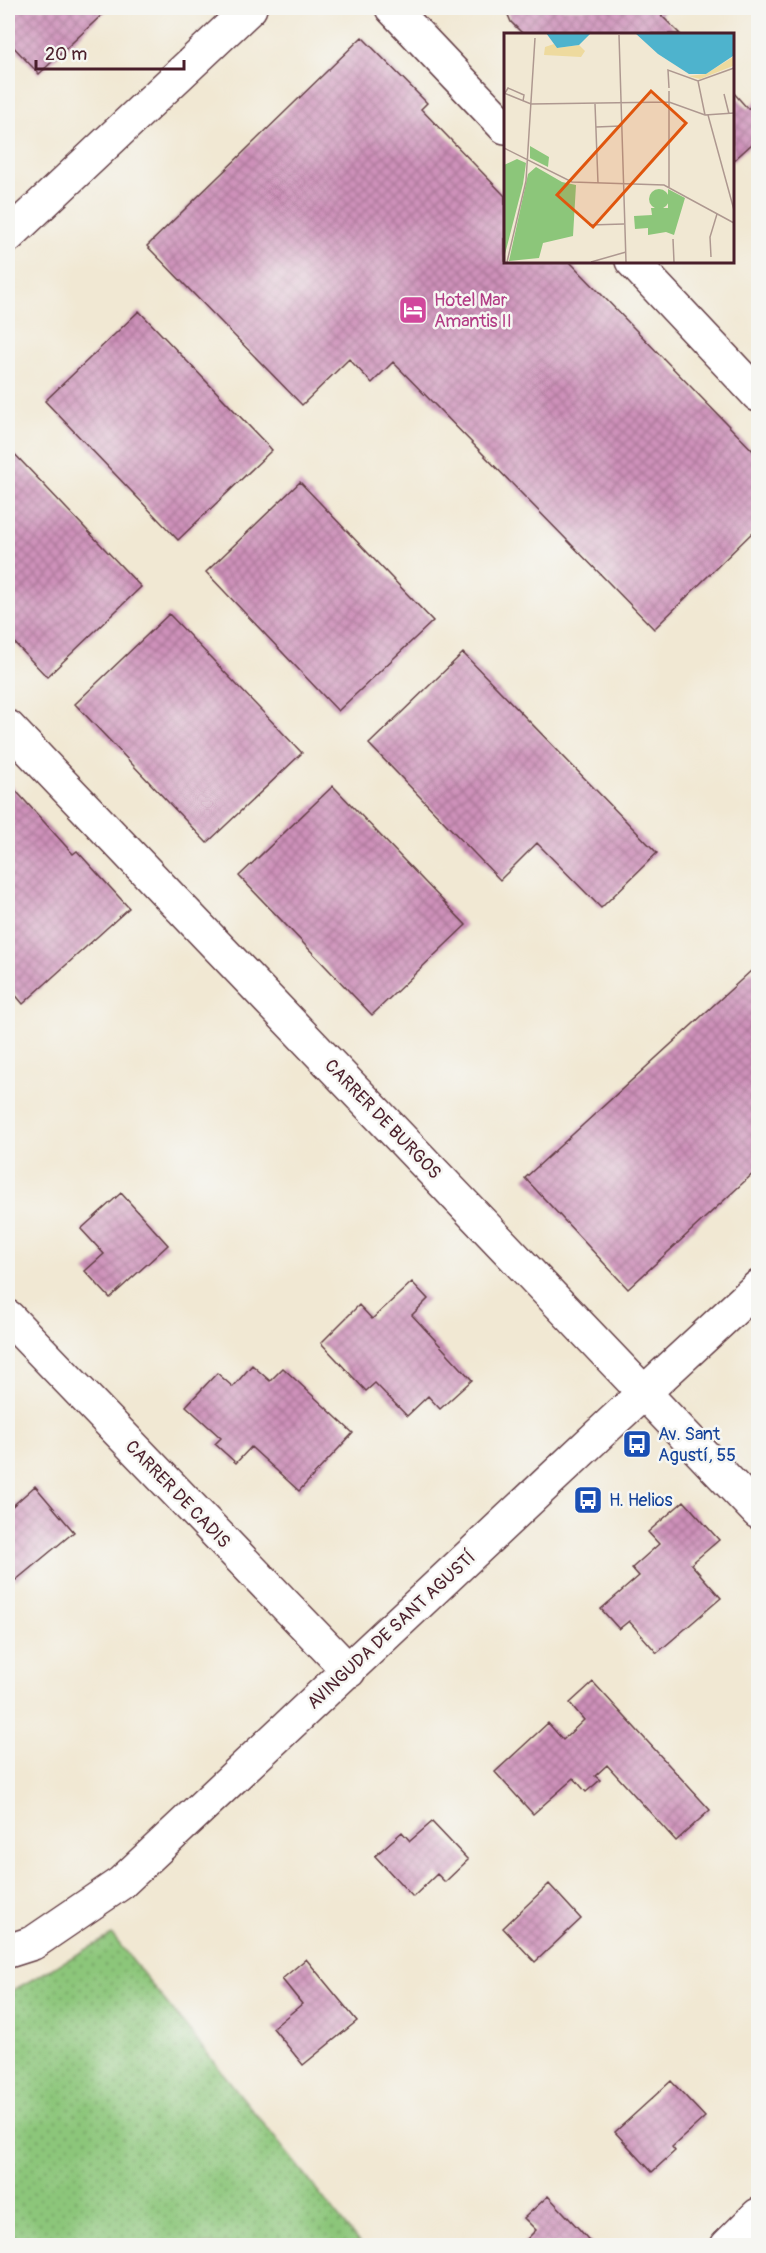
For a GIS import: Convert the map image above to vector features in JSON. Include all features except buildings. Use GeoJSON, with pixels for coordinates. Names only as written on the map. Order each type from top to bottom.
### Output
{"type":"FeatureCollection","features":[{"type":"Feature","properties":{"kind":"street"},"geometry":{"type":"LineString","coordinates":[[8,236],[250,8]]}},
{"type":"Feature","properties":{"kind":"street"},"geometry":{"type":"LineString","coordinates":[[392,8],[504,126]]}},
{"type":"Feature","properties":{"kind":"street"},"geometry":{"type":"LineString","coordinates":[[633,262],[759,395]]}},
{"type":"Feature","properties":{"kind":"street","name":"CARRER DE BURGOS"},"geometry":{"type":"LineString","coordinates":[[11,737],[759,1512]]}},
{"type":"Feature","properties":{"kind":"street","name":"AVINGUDA DE SANT AGUSTÍ"},"geometry":{"type":"LineString","coordinates":[[8,1951],[33,1943],[121,1883],[759,1287]]}},
{"type":"Feature","properties":{"kind":"street","name":"CARRER DE CADIS"},"geometry":{"type":"LineString","coordinates":[[8,1317],[349,1671]]}},
{"type":"Feature","properties":{"kind":"street"},"geometry":{"type":"LineString","coordinates":[[727,2246],[759,2215]]}},
{"type":"Feature","properties":{"kind":"green space"},"geometry":{"type":"Polygon","coordinates":[[[112,1935],[361,2245],[8,2245],[8,1993],[112,1935]]]}},
{"type":"Feature","properties":{"kind":"place","name":"Hotel Mar Amantis II"},"geometry":{"type":"Point","coordinates":[413,310]}},
{"type":"Feature","properties":{"kind":"place","name":"Av. Sant Agustí, 55"},"geometry":{"type":"Point","coordinates":[637,1444]}},
{"type":"Feature","properties":{"kind":"place","name":"H. Helios"},"geometry":{"type":"Point","coordinates":[588,1500]}}]}
